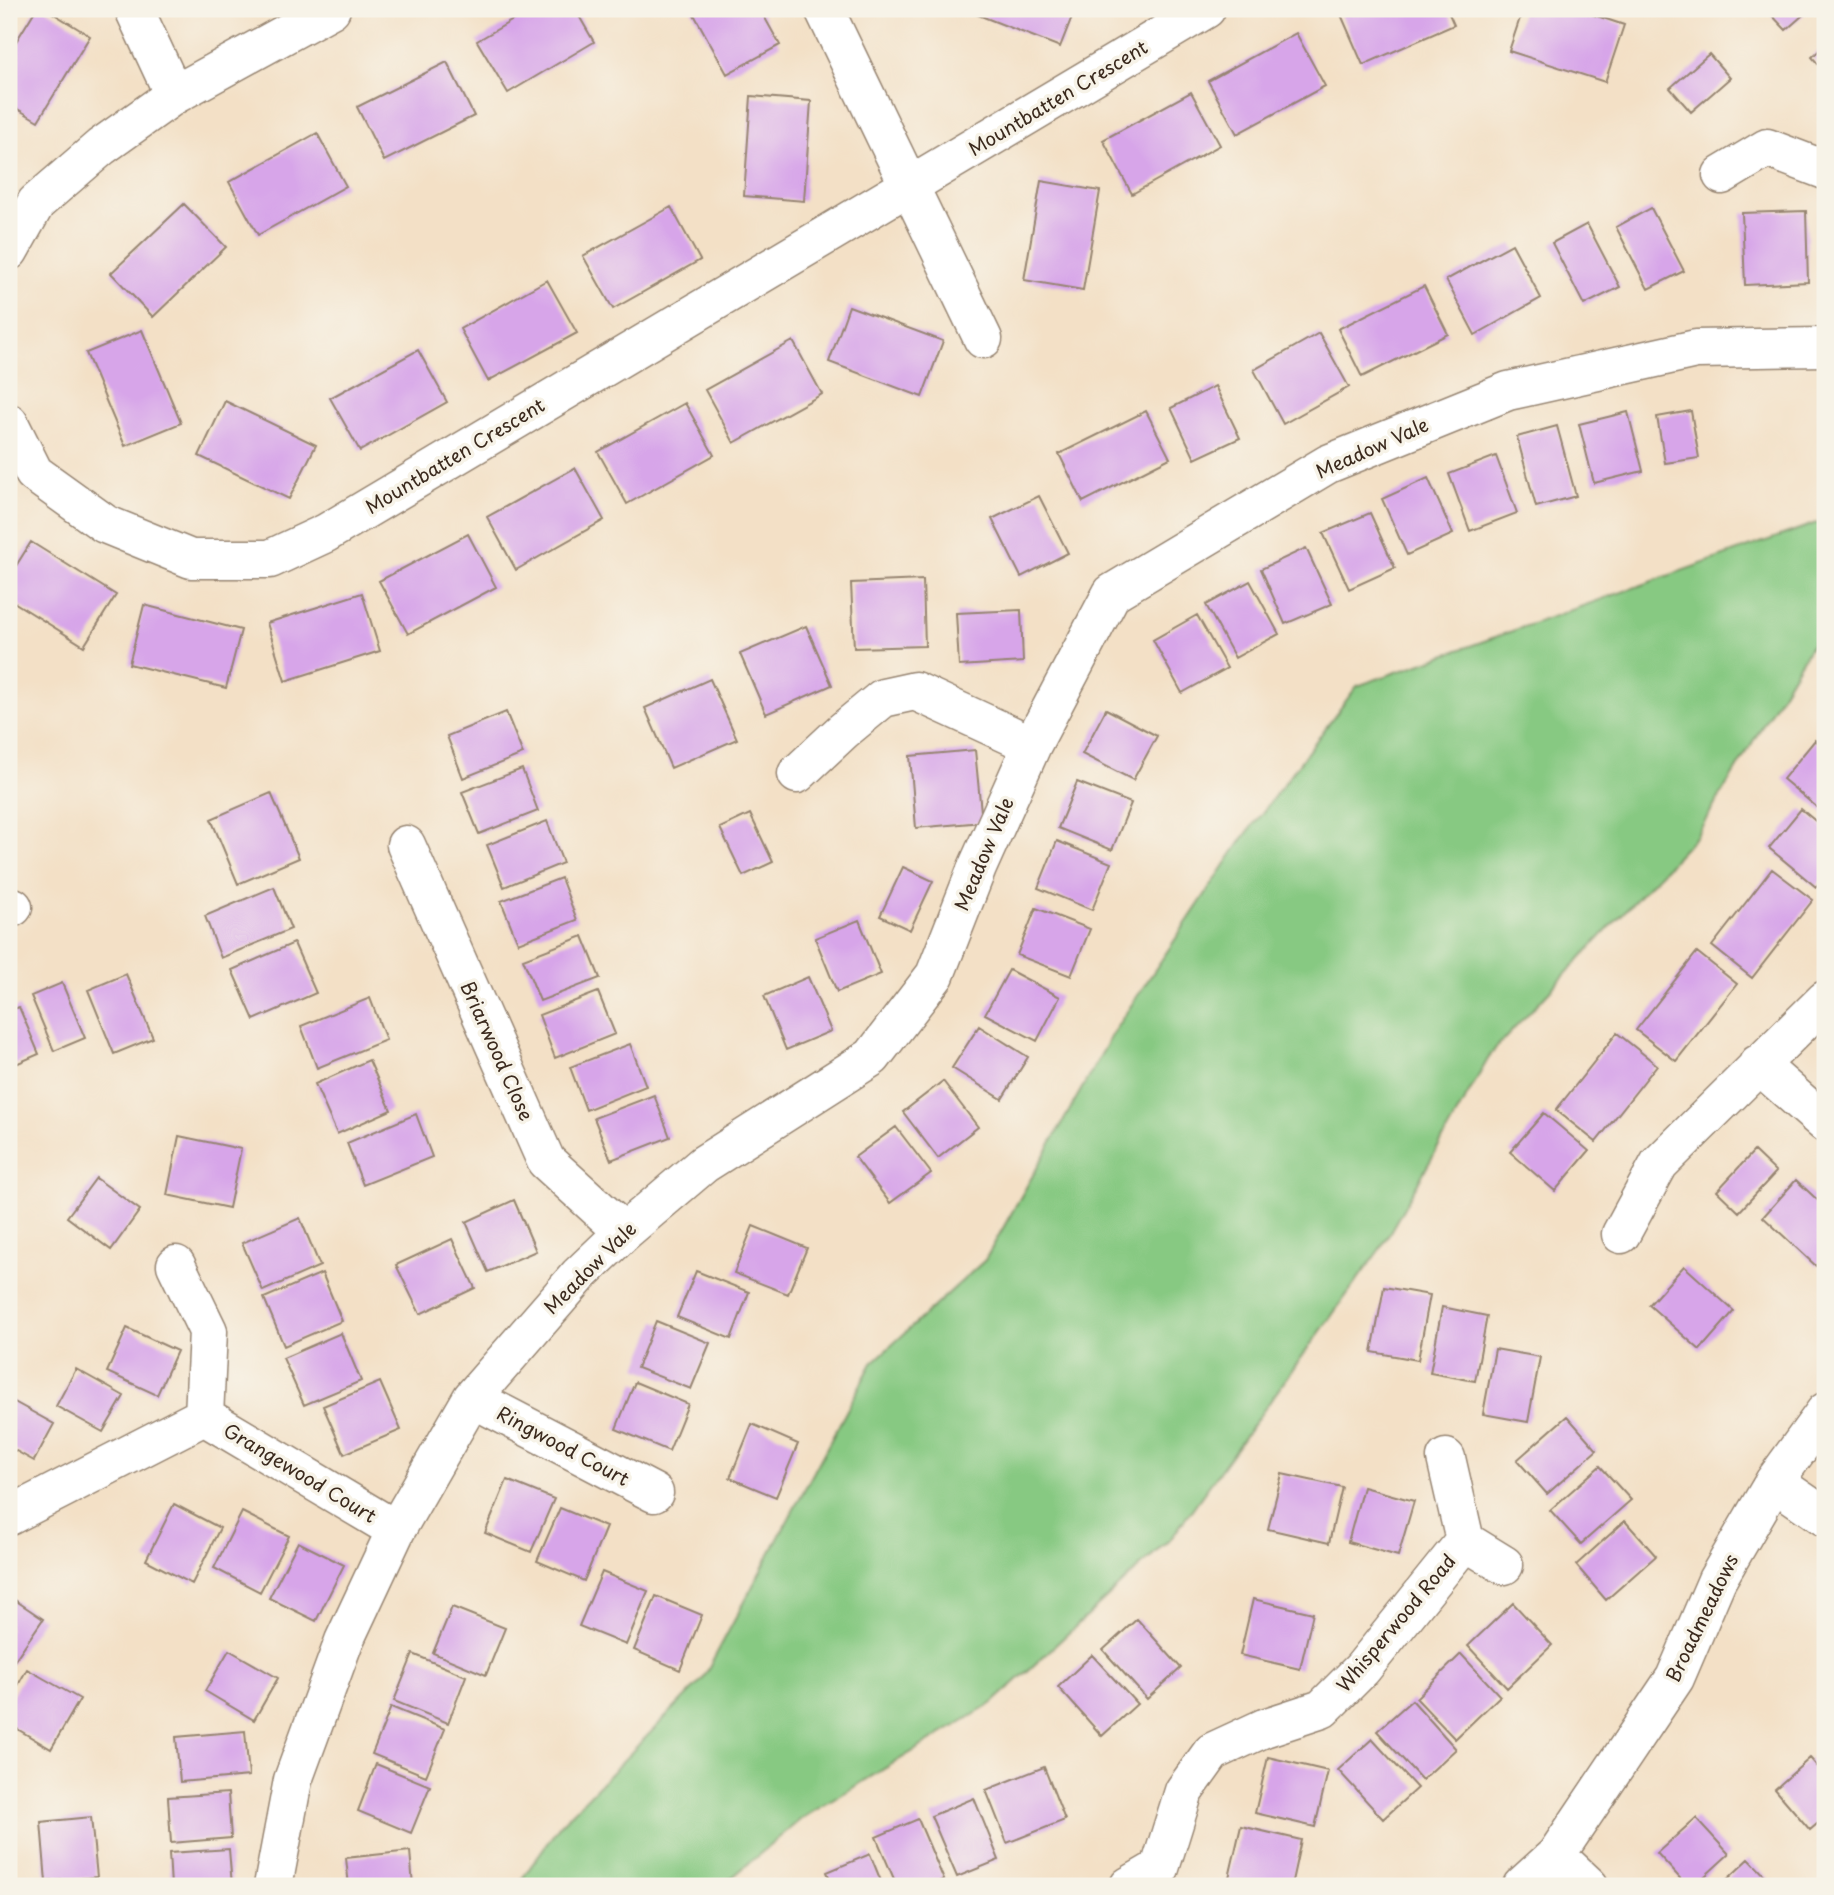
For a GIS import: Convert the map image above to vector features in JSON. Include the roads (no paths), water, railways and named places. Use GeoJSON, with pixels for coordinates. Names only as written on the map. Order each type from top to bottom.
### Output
{"type":"FeatureCollection","features":[{"type":"Feature","properties":{"kind":"street"},"geometry":{"type":"LineString","coordinates":[[134,9],[174,94]]}},
{"type":"Feature","properties":{"kind":"street"},"geometry":{"type":"LineString","coordinates":[[9,251],[36,203],[100,147],[174,94],[331,9]]}},
{"type":"Feature","properties":{"kind":"street"},"geometry":{"type":"LineString","coordinates":[[824,9],[983,340]]}},
{"type":"Feature","properties":{"kind":"street","name":"Mountbatten Crescent"},"geometry":{"type":"LineString","coordinates":[[9,423],[34,473],[105,524],[191,559],[270,559],[327,533],[1206,9]]}},
{"type":"Feature","properties":{"kind":"street"},"geometry":{"type":"LineString","coordinates":[[1722,175],[1767,148],[1825,170]]}},
{"type":"Feature","properties":{"kind":"street","name":"Meadow Vale"},"geometry":{"type":"LineString","coordinates":[[274,1886],[293,1780],[344,1641],[396,1530],[472,1398],[579,1275],[624,1232],[704,1164],[872,1057],[935,975],[977,868],[1032,745],[1112,593],[1328,464],[1508,391],[1696,349],[1825,346]]}},
{"type":"Feature","properties":{"kind":"street"},"geometry":{"type":"LineString","coordinates":[[797,774],[883,698],[915,691],[1032,745]]}},
{"type":"Feature","properties":{"kind":"street","name":"Briarwood Close"},"geometry":{"type":"LineString","coordinates":[[406,845],[546,1161],[624,1232]]}},
{"type":"Feature","properties":{"kind":"street"},"geometry":{"type":"LineString","coordinates":[[1620,1234],[1659,1164],[1825,1000]]}},
{"type":"Feature","properties":{"kind":"street"},"geometry":{"type":"LineString","coordinates":[[1758,1064],[1825,1123]]}},
{"type":"Feature","properties":{"kind":"street","name":"Grangewood Court"},"geometry":{"type":"LineString","coordinates":[[176,1265],[208,1331],[204,1416]]}},
{"type":"Feature","properties":{"kind":"street","name":"Ringwood Court"},"geometry":{"type":"LineString","coordinates":[[472,1398],[654,1493]]}},
{"type":"Feature","properties":{"kind":"street","name":"Broadmeadows"},"geometry":{"type":"LineString","coordinates":[[1522,1886],[1556,1855],[1675,1678],[1717,1580],[1773,1482],[1825,1412]]}},
{"type":"Feature","properties":{"kind":"street","name":"Grangewood Court"},"geometry":{"type":"LineString","coordinates":[[9,1516],[204,1416]]}},
{"type":"Feature","properties":{"kind":"street","name":"Grangewood Court"},"geometry":{"type":"LineString","coordinates":[[204,1416],[396,1530]]}},
{"type":"Feature","properties":{"kind":"street","name":"Whisperwood Road"},"geometry":{"type":"LineString","coordinates":[[1446,1458],[1465,1541],[1504,1564]]}},
{"type":"Feature","properties":{"kind":"street"},"geometry":{"type":"LineString","coordinates":[[1773,1482],[1825,1517]]}},
{"type":"Feature","properties":{"kind":"street","name":"Whisperwood Road"},"geometry":{"type":"LineString","coordinates":[[1152,1880],[1184,1791],[1212,1752],[1264,1728],[1321,1709],[1362,1669],[1465,1541]]}},
{"type":"Feature","properties":{"kind":"street"},"geometry":{"type":"LineString","coordinates":[[1556,1855],[1589,1886]]}}]}
